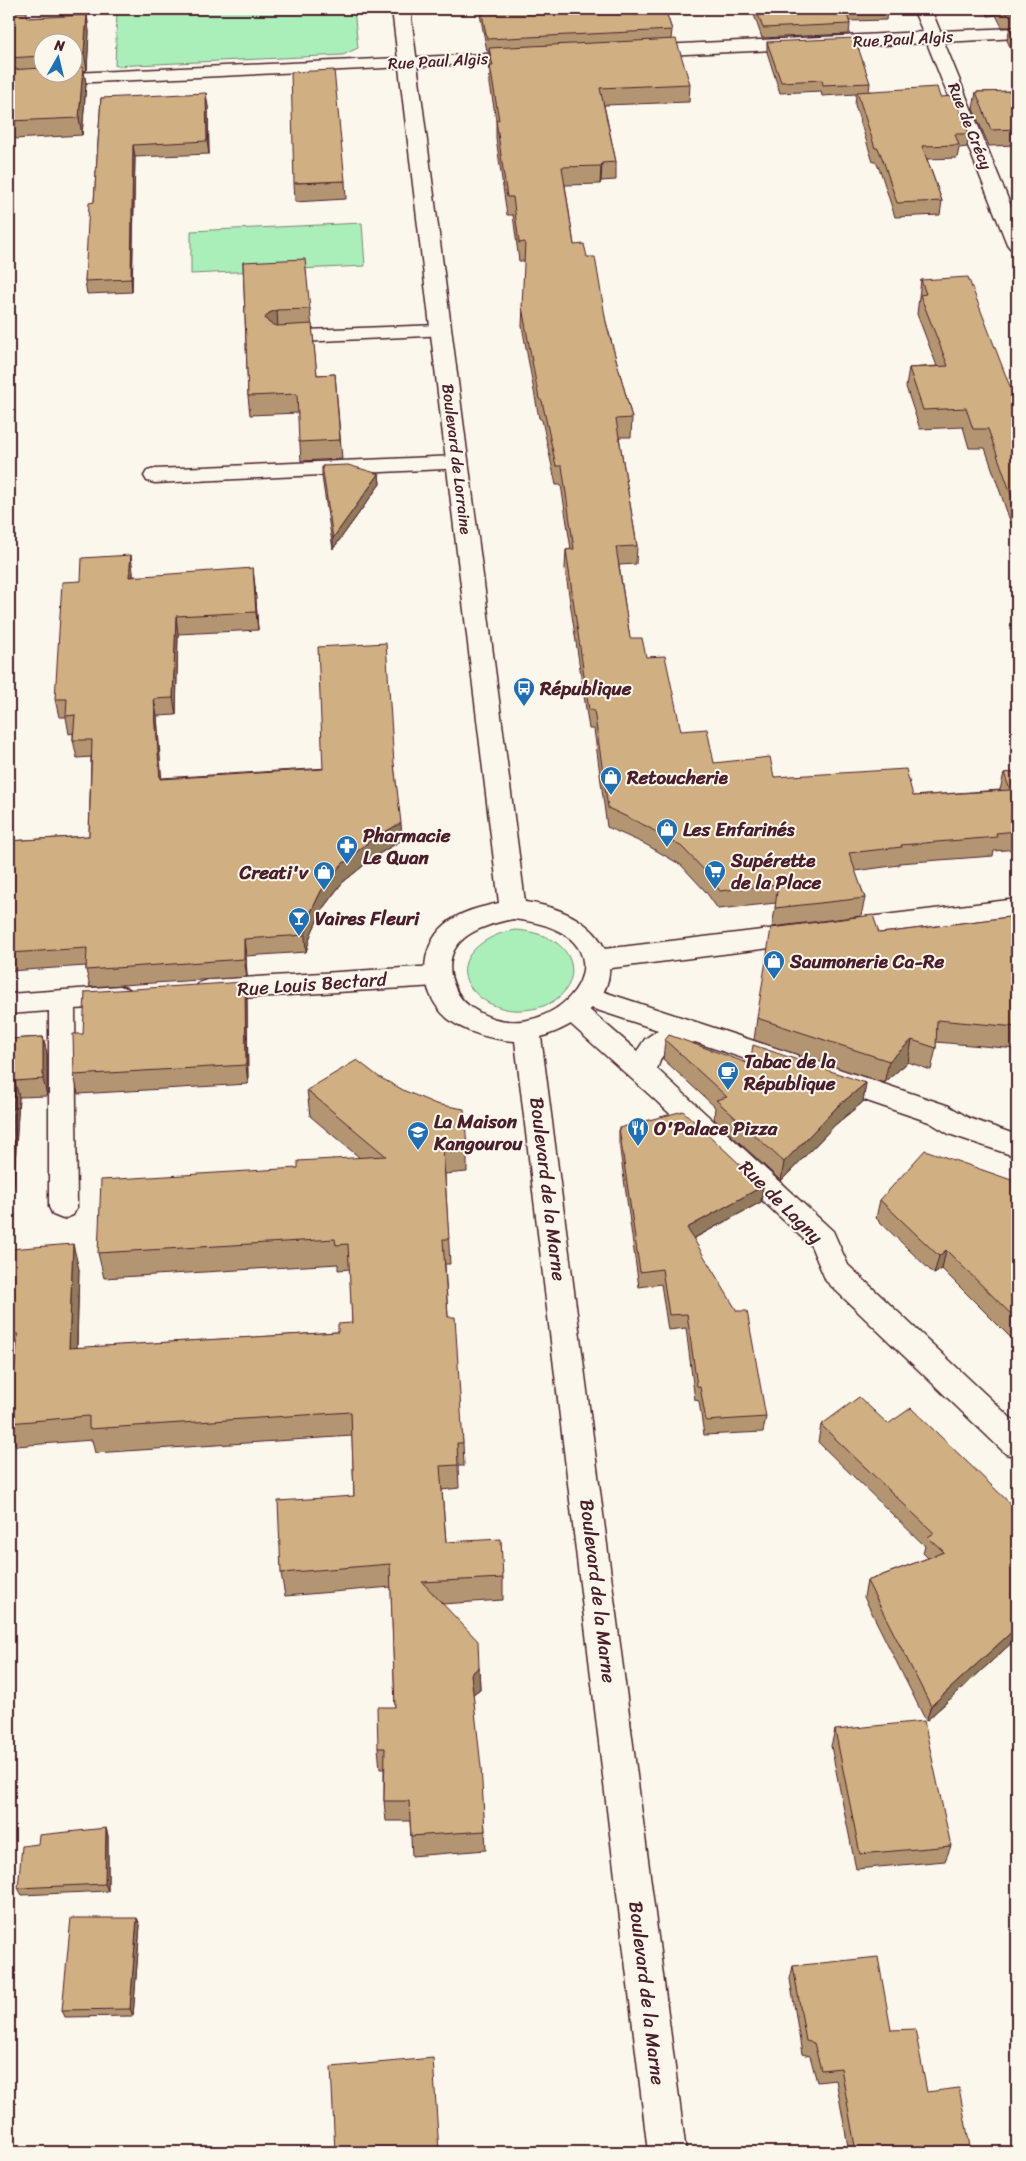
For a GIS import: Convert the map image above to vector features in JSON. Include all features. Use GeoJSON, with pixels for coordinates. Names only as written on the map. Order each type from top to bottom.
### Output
{"type":"FeatureCollection","features":[{"type":"Feature","properties":{"kind":"street","name":"Boulevard de Lorraine"},"geometry":{"type":"LineString","coordinates":[[401,9],[513,910]]}},
{"type":"Feature","properties":{"kind":"street","name":"Rue de Crécy"},"geometry":{"type":"LineString","coordinates":[[922,9],[1017,244]]}},
{"type":"Feature","properties":{"kind":"street","name":"Rue Paul Algis"},"geometry":{"type":"LineString","coordinates":[[628,52],[1017,33]]}},
{"type":"Feature","properties":{"kind":"street","name":"Rue Paul Algis"},"geometry":{"type":"LineString","coordinates":[[9,81],[540,56]]}},
{"type":"Feature","properties":{"kind":"street"},"geometry":{"type":"LineString","coordinates":[[279,337],[440,331]]}},
{"type":"Feature","properties":{"kind":"street"},"geometry":{"type":"LineString","coordinates":[[155,476],[458,463]]}},
{"type":"Feature","properties":{"kind":"street"},"geometry":{"type":"LineString","coordinates":[[596,960],[1017,908]]}},
{"type":"Feature","properties":{"kind":"street"},"geometry":{"type":"LineString","coordinates":[[513,910],[536,912],[557,919],[575,929],[588,944],[596,960],[596,979],[582,1004],[553,1024],[527,1030],[501,1030],[477,1023],[457,1011],[443,994],[436,976],[438,956],[448,938],[465,924],[487,914],[513,910]]}},
{"type":"Feature","properties":{"kind":"street","name":"Rue Louis Bectard"},"geometry":{"type":"LineString","coordinates":[[181,992],[436,976]]}},
{"type":"Feature","properties":{"kind":"street"},"geometry":{"type":"LineString","coordinates":[[9,1004],[141,995]]}},
{"type":"Feature","properties":{"kind":"street"},"geometry":{"type":"LineString","coordinates":[[62,1000],[63,1207]]}},
{"type":"Feature","properties":{"kind":"street"},"geometry":{"type":"LineString","coordinates":[[582,1004],[696,1032],[939,1114],[959,1126],[1017,1146]]}},
{"type":"Feature","properties":{"kind":"street","name":"Rue de Lagny"},"geometry":{"type":"LineString","coordinates":[[582,1004],[643,1072],[823,1239],[836,1272],[1017,1444]]}},
{"type":"Feature","properties":{"kind":"street","name":"Boulevard de la Marne"},"geometry":{"type":"LineString","coordinates":[[527,1030],[667,2152]]}},
{"type":"Feature","properties":{"kind":"street"},"geometry":{"type":"LineString","coordinates":[[643,1072],[645,1058],[650,1050],[662,1040],[675,1034],[696,1032]]}},
{"type":"Feature","properties":{"kind":"green space"},"geometry":{"type":"Polygon","coordinates":[[[117,9],[354,9],[358,48],[343,55],[115,66],[117,9]]]}},
{"type":"Feature","properties":{"kind":"green space"},"geometry":{"type":"Polygon","coordinates":[[[362,223],[365,266],[191,274],[191,231],[362,223]]]}},
{"type":"Feature","properties":{"kind":"green space"},"geometry":{"type":"Polygon","coordinates":[[[515,930],[541,935],[559,945],[569,959],[572,973],[567,988],[555,1000],[537,1008],[513,1010],[492,1005],[481,998],[470,986],[465,975],[465,964],[470,954],[489,938],[515,930]]]}},
{"type":"Feature","properties":{"kind":"building"},"geometry":{"type":"Polygon","coordinates":[[[481,9],[665,9],[672,30],[487,39],[481,9]]]}},
{"type":"Feature","properties":{"kind":"building"},"geometry":{"type":"Polygon","coordinates":[[[756,9],[887,10],[846,11],[850,24],[763,28],[756,9]]]}},
{"type":"Feature","properties":{"kind":"building"},"geometry":{"type":"Polygon","coordinates":[[[1002,9],[1017,9],[1017,13],[1004,13],[1002,9]]]}},
{"type":"Feature","properties":{"kind":"building"},"geometry":{"type":"Polygon","coordinates":[[[9,12],[27,12],[27,18],[87,15],[84,53],[82,53],[82,32],[32,32],[32,57],[9,58],[9,12]]]}},
{"type":"Feature","properties":{"kind":"building"},"geometry":{"type":"Polygon","coordinates":[[[1017,26],[1017,44],[1010,27],[1017,26]]]}},
{"type":"Feature","properties":{"kind":"building"},"geometry":{"type":"Polygon","coordinates":[[[855,38],[870,83],[823,85],[822,80],[781,82],[767,42],[855,38]]]}},
{"type":"Feature","properties":{"kind":"building"},"geometry":{"type":"Polygon","coordinates":[[[676,39],[690,84],[600,88],[616,162],[602,163],[601,166],[562,167],[574,245],[584,244],[587,257],[595,257],[606,322],[632,418],[616,419],[637,546],[616,547],[630,638],[642,638],[646,657],[665,656],[681,731],[707,729],[714,763],[770,757],[774,777],[906,769],[913,796],[1010,790],[1004,773],[1017,772],[1017,831],[996,833],[997,837],[901,845],[902,847],[849,853],[865,898],[775,908],[778,884],[720,891],[708,874],[682,847],[646,826],[608,808],[594,710],[589,710],[566,550],[574,549],[562,466],[556,466],[542,401],[539,399],[522,307],[525,242],[519,243],[513,197],[507,197],[496,120],[499,120],[490,66],[493,66],[489,48],[676,39]]]}},
{"type":"Feature","properties":{"kind":"building"},"geometry":{"type":"Polygon","coordinates":[[[32,69],[32,82],[82,82],[79,118],[10,121],[9,70],[32,69]]]}},
{"type":"Feature","properties":{"kind":"building"},"geometry":{"type":"Polygon","coordinates":[[[334,70],[345,181],[294,183],[291,72],[334,70]]]}},
{"type":"Feature","properties":{"kind":"building"},"geometry":{"type":"Polygon","coordinates":[[[937,87],[940,97],[954,96],[969,134],[955,134],[959,145],[922,146],[942,201],[897,203],[883,160],[878,148],[875,148],[857,92],[937,87]]]}},
{"type":"Feature","properties":{"kind":"building"},"geometry":{"type":"Polygon","coordinates":[[[1017,91],[1017,129],[991,130],[976,92],[1017,91]]]}},
{"type":"Feature","properties":{"kind":"building"},"geometry":{"type":"Polygon","coordinates":[[[206,93],[207,141],[133,145],[131,279],[85,281],[89,203],[94,202],[101,98],[206,93]]]}},
{"type":"Feature","properties":{"kind":"building"},"geometry":{"type":"Polygon","coordinates":[[[305,259],[310,309],[277,310],[269,313],[265,318],[269,323],[277,326],[312,324],[317,375],[335,374],[340,440],[299,442],[297,394],[248,396],[243,262],[305,259]]]}},
{"type":"Feature","properties":{"kind":"building"},"geometry":{"type":"Polygon","coordinates":[[[968,277],[1017,405],[1017,511],[988,429],[973,429],[966,408],[923,410],[909,368],[948,366],[920,295],[926,294],[921,280],[968,277]]]}},
{"type":"Feature","properties":{"kind":"building"},"geometry":{"type":"Polygon","coordinates":[[[348,465],[379,474],[333,538],[322,466],[348,465]]]}},
{"type":"Feature","properties":{"kind":"building"},"geometry":{"type":"Polygon","coordinates":[[[131,555],[129,577],[253,568],[256,612],[176,616],[173,698],[154,699],[160,779],[323,769],[318,647],[386,643],[394,764],[401,823],[372,839],[341,865],[321,891],[309,916],[305,935],[244,939],[244,959],[86,970],[87,948],[9,953],[9,841],[89,836],[92,740],[73,740],[75,715],[66,716],[67,699],[55,699],[62,582],[81,581],[82,558],[131,555]]]}},
{"type":"Feature","properties":{"kind":"building"},"geometry":{"type":"Polygon","coordinates":[[[873,915],[879,933],[1017,916],[1017,1027],[937,1020],[936,1048],[912,1040],[889,1061],[757,1018],[771,928],[873,915]]]}},
{"type":"Feature","properties":{"kind":"building"},"geometry":{"type":"Polygon","coordinates":[[[245,982],[246,1065],[74,1075],[73,1034],[83,1034],[85,992],[245,982]]]}},
{"type":"Feature","properties":{"kind":"building"},"geometry":{"type":"Polygon","coordinates":[[[669,1035],[750,1064],[753,1045],[866,1083],[838,1106],[784,1162],[716,1100],[727,1097],[665,1040],[669,1035]]]}},
{"type":"Feature","properties":{"kind":"building"},"geometry":{"type":"Polygon","coordinates":[[[43,1037],[43,1079],[15,1081],[9,1178],[9,1039],[43,1037]]]}},
{"type":"Feature","properties":{"kind":"building"},"geometry":{"type":"Polygon","coordinates":[[[357,1060],[379,1077],[405,1091],[436,1104],[464,1109],[467,1147],[443,1148],[449,1239],[443,1239],[448,1317],[455,1317],[463,1443],[457,1443],[458,1465],[440,1466],[446,1542],[501,1539],[503,1578],[422,1582],[478,1641],[479,1667],[471,1674],[481,1767],[485,1831],[411,1836],[409,1801],[384,1801],[385,1748],[378,1748],[377,1707],[395,1707],[390,1564],[281,1573],[278,1501],[354,1496],[351,1412],[89,1429],[89,1416],[9,1423],[18,1334],[9,1334],[9,1249],[73,1244],[69,1348],[338,1332],[338,1324],[352,1323],[348,1244],[336,1245],[335,1239],[98,1253],[101,1180],[298,1168],[298,1161],[386,1156],[307,1090],[357,1060]]]}},
{"type":"Feature","properties":{"kind":"building"},"geometry":{"type":"Polygon","coordinates":[[[683,1111],[763,1186],[687,1228],[737,1311],[747,1311],[766,1417],[706,1421],[700,1387],[697,1386],[687,1314],[669,1315],[662,1269],[640,1272],[619,1128],[683,1111]]]}},
{"type":"Feature","properties":{"kind":"building"},"geometry":{"type":"Polygon","coordinates":[[[925,1150],[1017,1182],[1017,1320],[946,1250],[939,1256],[880,1200],[925,1150]]]}},
{"type":"Feature","properties":{"kind":"building"},"geometry":{"type":"Polygon","coordinates":[[[859,1397],[888,1424],[911,1408],[1017,1510],[1017,1627],[931,1706],[867,1581],[944,1552],[928,1537],[934,1533],[821,1425],[859,1397]]]}},
{"type":"Feature","properties":{"kind":"building"},"geometry":{"type":"Polygon","coordinates":[[[924,1721],[951,1846],[860,1854],[835,1730],[924,1721]]]}},
{"type":"Feature","properties":{"kind":"building"},"geometry":{"type":"Polygon","coordinates":[[[106,1828],[105,1884],[18,1888],[22,1846],[38,1844],[39,1835],[106,1828]]]}},
{"type":"Feature","properties":{"kind":"building"},"geometry":{"type":"Polygon","coordinates":[[[71,1918],[137,1918],[130,2009],[62,2010],[71,1918]]]}},
{"type":"Feature","properties":{"kind":"building"},"geometry":{"type":"Polygon","coordinates":[[[878,1957],[891,2030],[915,2029],[927,2092],[959,2088],[971,2152],[856,2152],[841,2068],[821,2070],[814,2043],[806,2041],[793,1966],[878,1957]]]}},
{"type":"Feature","properties":{"kind":"building"},"geometry":{"type":"Polygon","coordinates":[[[433,2058],[439,2152],[335,2152],[331,2067],[433,2058]]]}},
{"type":"Feature","properties":{"kind":"place","name":"République"},"geometry":{"type":"Point","coordinates":[524,707]}},
{"type":"Feature","properties":{"kind":"place","name":"Retoucherie"},"geometry":{"type":"Point","coordinates":[611,796]}},
{"type":"Feature","properties":{"kind":"place","name":"Les Enfarinés"},"geometry":{"type":"Point","coordinates":[667,848]}},
{"type":"Feature","properties":{"kind":"place","name":"Pharmacie Le Quan"},"geometry":{"type":"Point","coordinates":[347,865]}},
{"type":"Feature","properties":{"kind":"place","name":"Supérette de la Place"},"geometry":{"type":"Point","coordinates":[715,890]}},
{"type":"Feature","properties":{"kind":"place","name":"Creati'v"},"geometry":{"type":"Point","coordinates":[324,891]}},
{"type":"Feature","properties":{"kind":"place","name":"Vaires Fleuri"},"geometry":{"type":"Point","coordinates":[299,937]}},
{"type":"Feature","properties":{"kind":"place","name":"Saumonerie Ca-Re"},"geometry":{"type":"Point","coordinates":[774,980]}},
{"type":"Feature","properties":{"kind":"place","name":"Tabac de la République"},"geometry":{"type":"Point","coordinates":[728,1091]}},
{"type":"Feature","properties":{"kind":"place","name":"O'Palace Pizza"},"geometry":{"type":"Point","coordinates":[638,1147]}},
{"type":"Feature","properties":{"kind":"place","name":"La Maison Kangourou"},"geometry":{"type":"Point","coordinates":[418,1151]}}]}
